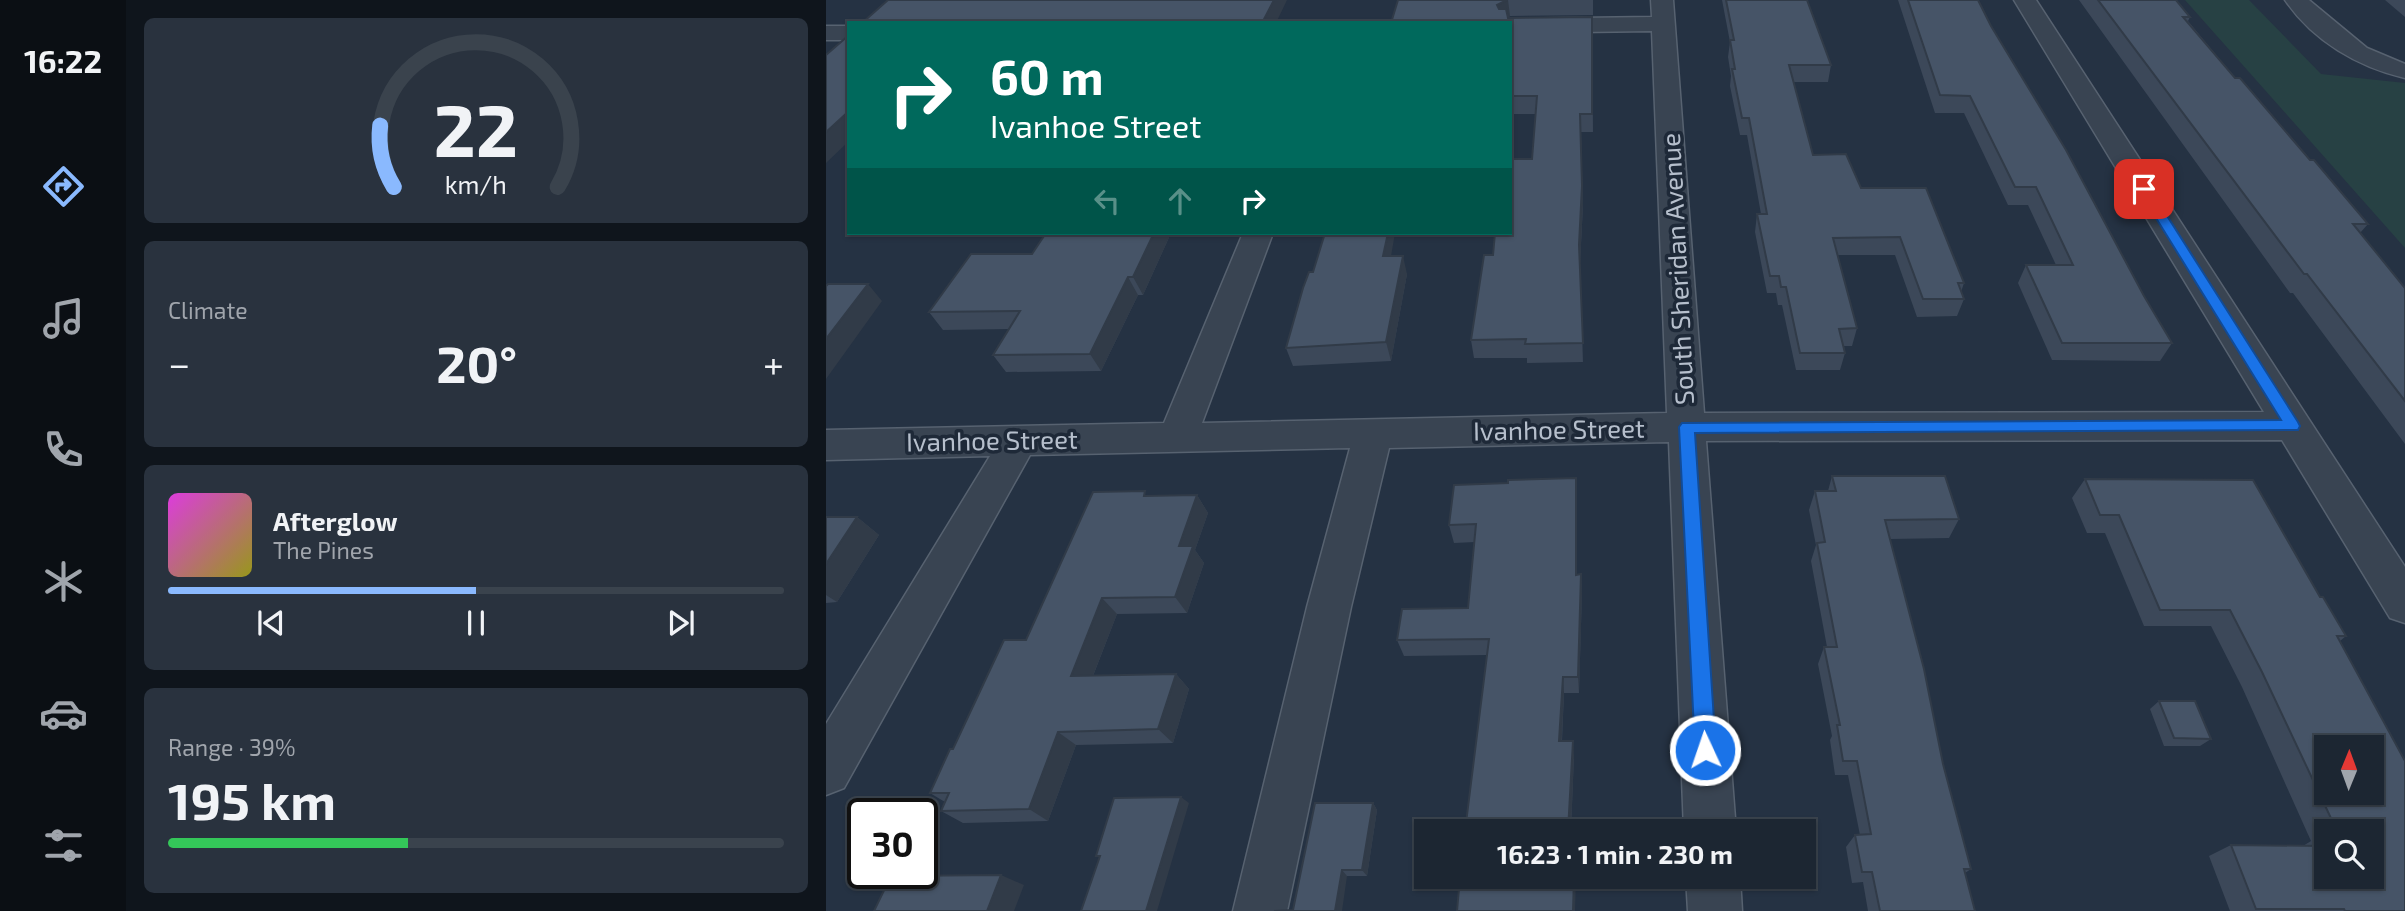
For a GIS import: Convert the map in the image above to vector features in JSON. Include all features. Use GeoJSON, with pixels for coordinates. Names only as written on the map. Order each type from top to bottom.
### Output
{"type":"FeatureCollection","features":[{"type":"Feature","properties":{"kind":"street"},"geometry":{"type":"LineString","coordinates":[[2025,0],[2405,604]]}},
{"type":"Feature","properties":{"kind":"street"},"geometry":{"type":"LineString","coordinates":[[2296,0],[2355,54],[2388,68],[2405,71]]}},
{"type":"Feature","properties":{"kind":"street"},"geometry":{"type":"LineString","coordinates":[[1512,26],[1663,12]]}},
{"type":"Feature","properties":{"kind":"street","name":"South Sheridan Avenue"},"geometry":{"type":"LineString","coordinates":[[1663,12],[1709,819]]}},
{"type":"Feature","properties":{"kind":"street"},"geometry":{"type":"LineString","coordinates":[[826,33],[847,33]]}},
{"type":"Feature","properties":{"kind":"street"},"geometry":{"type":"LineString","coordinates":[[1177,438],[1257,235]]}},
{"type":"Feature","properties":{"kind":"street","name":"Ivanhoe Street"},"geometry":{"type":"LineString","coordinates":[[826,444],[1687,427],[2292,426]]}},
{"type":"Feature","properties":{"kind":"street"},"geometry":{"type":"LineString","coordinates":[[1260,911],[1328,607],[1373,434]]}},
{"type":"Feature","properties":{"kind":"street"},"geometry":{"type":"LineString","coordinates":[[826,770],[1019,442]]}},
{"type":"Feature","properties":{"kind":"street"},"geometry":{"type":"LineString","coordinates":[[1713,889],[1714,911]]}},
{"type":"Feature","properties":{"kind":"green space"},"geometry":{"type":"Polygon","coordinates":[[[2185,0],[2249,0],[2321,74],[2405,83],[2405,248],[2185,0]]]}},
{"type":"Feature","properties":{"kind":"building"},"geometry":{"type":"Polygon","coordinates":[[[888,0],[1274,0],[1263,21],[864,21],[888,0]]]}},
{"type":"Feature","properties":{"kind":"building"},"geometry":{"type":"Polygon","coordinates":[[[1398,0],[1507,0],[1497,5],[1499,9],[1506,9],[1508,18],[1592,17],[1592,114],[1580,114],[1582,186],[1579,245],[1583,343],[1525,344],[1526,339],[1471,340],[1484,255],[1493,255],[1495,235],[1512,235],[1512,159],[1532,159],[1537,96],[1512,96],[1512,21],[1392,21],[1398,0]]]}},
{"type":"Feature","properties":{"kind":"building"},"geometry":{"type":"Polygon","coordinates":[[[1726,0],[1807,0],[1831,65],[1789,65],[1813,155],[1846,154],[1861,188],[1926,188],[1964,283],[1958,283],[1964,299],[1923,299],[1900,237],[1833,238],[1857,328],[1839,329],[1845,353],[1800,353],[1786,287],[1781,287],[1779,276],[1770,276],[1757,214],[1767,214],[1749,118],[1742,118],[1732,69],[1735,69],[1730,40],[1734,40],[1726,0]]]}},
{"type":"Feature","properties":{"kind":"building"},"geometry":{"type":"Polygon","coordinates":[[[1908,0],[1978,0],[2066,150],[2172,343],[2062,343],[2026,265],[2073,265],[2036,187],[2015,187],[1970,96],[1940,95],[1908,0]]]}},
{"type":"Feature","properties":{"kind":"building"},"geometry":{"type":"Polygon","coordinates":[[[2098,0],[2176,0],[2190,17],[2183,17],[2235,78],[2240,78],[2368,224],[2353,224],[2405,288],[2405,401],[2307,274],[2304,274],[2098,0]]]}},
{"type":"Feature","properties":{"kind":"building"},"geometry":{"type":"Polygon","coordinates":[[[847,37],[847,113],[826,132],[826,55],[847,37]]]}},
{"type":"Feature","properties":{"kind":"building"},"geometry":{"type":"Polygon","coordinates":[[[1045,235],[1153,235],[1133,277],[1128,277],[1090,354],[993,355],[1020,311],[929,312],[971,254],[1032,254],[1045,235]]]}},
{"type":"Feature","properties":{"kind":"building"},"geometry":{"type":"Polygon","coordinates":[[[1324,235],[1388,235],[1383,256],[1403,256],[1386,342],[1286,348],[1303,288],[1309,272],[1313,272],[1324,235]]]}},
{"type":"Feature","properties":{"kind":"building"},"geometry":{"type":"Polygon","coordinates":[[[868,284],[826,339],[826,286],[868,284]]]}},
{"type":"Feature","properties":{"kind":"building"},"geometry":{"type":"Polygon","coordinates":[[[1832,476],[1945,476],[1959,519],[1885,520],[1924,669],[1943,764],[1971,869],[1964,869],[1975,911],[1880,911],[1872,872],[1862,872],[1855,835],[1871,834],[1857,761],[1843,761],[1837,725],[1840,725],[1824,647],[1837,647],[1817,543],[1825,542],[1815,491],[1836,491],[1832,476]]]}},
{"type":"Feature","properties":{"kind":"building"},"geometry":{"type":"Polygon","coordinates":[[[1576,478],[1576,575],[1581,574],[1578,677],[1563,677],[1559,741],[1573,741],[1569,819],[1466,819],[1489,639],[1397,640],[1402,609],[1468,608],[1476,524],[1449,525],[1454,485],[1508,483],[1508,480],[1576,478]]]}},
{"type":"Feature","properties":{"kind":"building"},"geometry":{"type":"Polygon","coordinates":[[[2085,479],[2253,480],[2320,597],[2323,597],[2346,636],[2337,636],[2405,761],[2405,911],[2256,909],[2231,845],[2314,846],[2314,889],[2384,889],[2384,819],[2331,819],[2325,805],[2384,805],[2384,735],[2314,735],[2314,782],[2230,610],[2160,610],[2119,515],[2100,515],[2085,479]]]}},
{"type":"Feature","properties":{"kind":"building"},"geometry":{"type":"Polygon","coordinates":[[[1145,491],[1144,496],[1197,495],[1179,546],[1193,546],[1175,597],[1102,598],[1071,676],[1176,674],[1158,729],[1058,732],[1029,809],[941,811],[949,793],[930,793],[950,749],[953,749],[1004,640],[1026,640],[1093,492],[1145,491]]]}},
{"type":"Feature","properties":{"kind":"building"},"geometry":{"type":"Polygon","coordinates":[[[826,517],[857,517],[826,564],[826,517]]]}},
{"type":"Feature","properties":{"kind":"building"},"geometry":{"type":"Polygon","coordinates":[[[2159,701],[2195,701],[2211,739],[2174,738],[2159,701]]]}},
{"type":"Feature","properties":{"kind":"building"},"geometry":{"type":"Polygon","coordinates":[[[1181,797],[1146,911],[1081,911],[1100,856],[1096,856],[1114,798],[1181,797]]]}},
{"type":"Feature","properties":{"kind":"building"},"geometry":{"type":"Polygon","coordinates":[[[1315,803],[1373,803],[1362,870],[1342,870],[1335,911],[1274,911],[1293,910],[1315,803]]]}},
{"type":"Feature","properties":{"kind":"building"},"geometry":{"type":"Polygon","coordinates":[[[1001,875],[987,911],[874,911],[885,889],[938,889],[938,876],[1001,875]]]}},
{"type":"Feature","properties":{"kind":"building"},"geometry":{"type":"Polygon","coordinates":[[[1459,889],[1574,889],[1573,911],[1457,911],[1459,889]]]}},
{"type":"Feature","properties":{"kind":"route"},"geometry":{"type":"LineString","coordinates":[[1705,750],[1687,427],[2292,426],[2144,189]]}}]}
